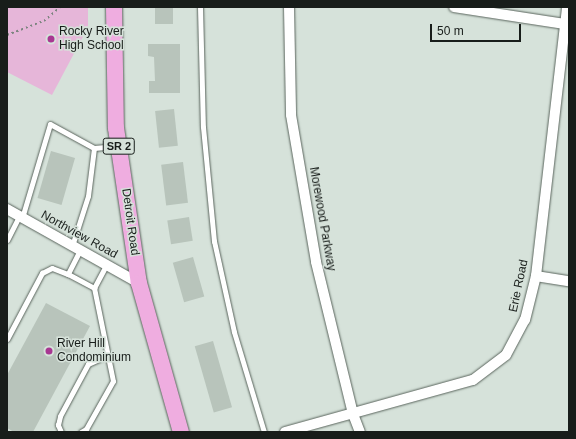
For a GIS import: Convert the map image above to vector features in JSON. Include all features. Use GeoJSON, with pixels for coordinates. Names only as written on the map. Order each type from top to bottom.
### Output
{"type":"FeatureCollection","features":[{"type":"Feature","properties":{"kind":"main road","name":"Detroit Road"},"geometry":{"type":"LineString","coordinates":[[114,7],[119,146],[139,283],[181,432]]}},
{"type":"Feature","properties":{"kind":"street","name":"Morewood Parkway"},"geometry":{"type":"LineString","coordinates":[[289,7],[291,115],[316,262],[353,414],[360,432]]}},
{"type":"Feature","properties":{"kind":"street"},"geometry":{"type":"LineString","coordinates":[[454,7],[564,24]]}},
{"type":"Feature","properties":{"kind":"street","name":"Erie Road"},"geometry":{"type":"LineString","coordinates":[[285,432],[473,380],[506,355],[525,320],[536,276],[567,7]]}},
{"type":"Feature","properties":{"kind":"street","name":"Northview Road"},"geometry":{"type":"LineString","coordinates":[[7,209],[139,283]]}},
{"type":"Feature","properties":{"kind":"street"},"geometry":{"type":"LineString","coordinates":[[536,276],[569,281]]}},
{"type":"Feature","properties":{"kind":"lane"},"geometry":{"type":"LineString","coordinates":[[200,7],[203,127],[214,241],[234,332],[264,432]]}},
{"type":"Feature","properties":{"kind":"lane"},"geometry":{"type":"LineString","coordinates":[[7,240],[20,217],[50,124],[94,148],[119,146]]}},
{"type":"Feature","properties":{"kind":"lane"},"geometry":{"type":"LineString","coordinates":[[68,274],[76,248],[88,196],[94,148]]}},
{"type":"Feature","properties":{"kind":"lane"},"geometry":{"type":"LineString","coordinates":[[81,432],[86,429],[113,382],[94,288],[106,265]]}},
{"type":"Feature","properties":{"kind":"lane"},"geometry":{"type":"LineString","coordinates":[[7,338],[42,273],[52,268],[68,274],[94,288]]}},
{"type":"Feature","properties":{"kind":"lane"},"geometry":{"type":"LineString","coordinates":[[61,432],[58,425],[60,416],[88,364],[108,355]]}},
{"type":"Feature","properties":{"kind":"path"},"geometry":{"type":"LineString","coordinates":[[7,35],[44,21],[60,7]]}},
{"type":"Feature","properties":{"kind":"shaded area","name":"Rocky River High School"},"geometry":{"type":"Polygon","coordinates":[[[7,7],[88,7],[88,27],[52,95],[7,72],[7,7]]]}},
{"type":"Feature","properties":{"kind":"building"},"geometry":{"type":"Polygon","coordinates":[[[155,7],[173,7],[173,24],[155,24],[155,7]]]}},
{"type":"Feature","properties":{"kind":"building"},"geometry":{"type":"Polygon","coordinates":[[[148,44],[180,44],[180,93],[149,93],[149,81],[155,81],[154,57],[148,56],[148,44]]]}},
{"type":"Feature","properties":{"kind":"building"},"geometry":{"type":"Polygon","coordinates":[[[174,109],[178,146],[159,148],[155,111],[174,109]]]}},
{"type":"Feature","properties":{"kind":"building"},"geometry":{"type":"Polygon","coordinates":[[[51,151],[75,158],[62,205],[37,198],[51,151]]]}},
{"type":"Feature","properties":{"kind":"building"},"geometry":{"type":"Polygon","coordinates":[[[183,162],[188,203],[166,205],[161,165],[183,162]]]}},
{"type":"Feature","properties":{"kind":"building"},"geometry":{"type":"Polygon","coordinates":[[[189,217],[193,241],[171,244],[167,220],[189,217]]]}},
{"type":"Feature","properties":{"kind":"building"},"geometry":{"type":"Polygon","coordinates":[[[193,257],[204,296],[184,302],[173,263],[193,257]]]}},
{"type":"Feature","properties":{"kind":"building","name":"River Hill Condominium"},"geometry":{"type":"Polygon","coordinates":[[[46,303],[90,326],[33,432],[14,432],[7,428],[7,375],[46,303]]]}},
{"type":"Feature","properties":{"kind":"building"},"geometry":{"type":"Polygon","coordinates":[[[213,341],[232,407],[214,413],[195,346],[213,341]]]}},
{"type":"Feature","properties":{"kind":"place","name":"Rocky River High School"},"geometry":{"type":"Point","coordinates":[51,39]}},
{"type":"Feature","properties":{"kind":"place","name":"River Hill Condominium"},"geometry":{"type":"Point","coordinates":[49,351]}}]}
